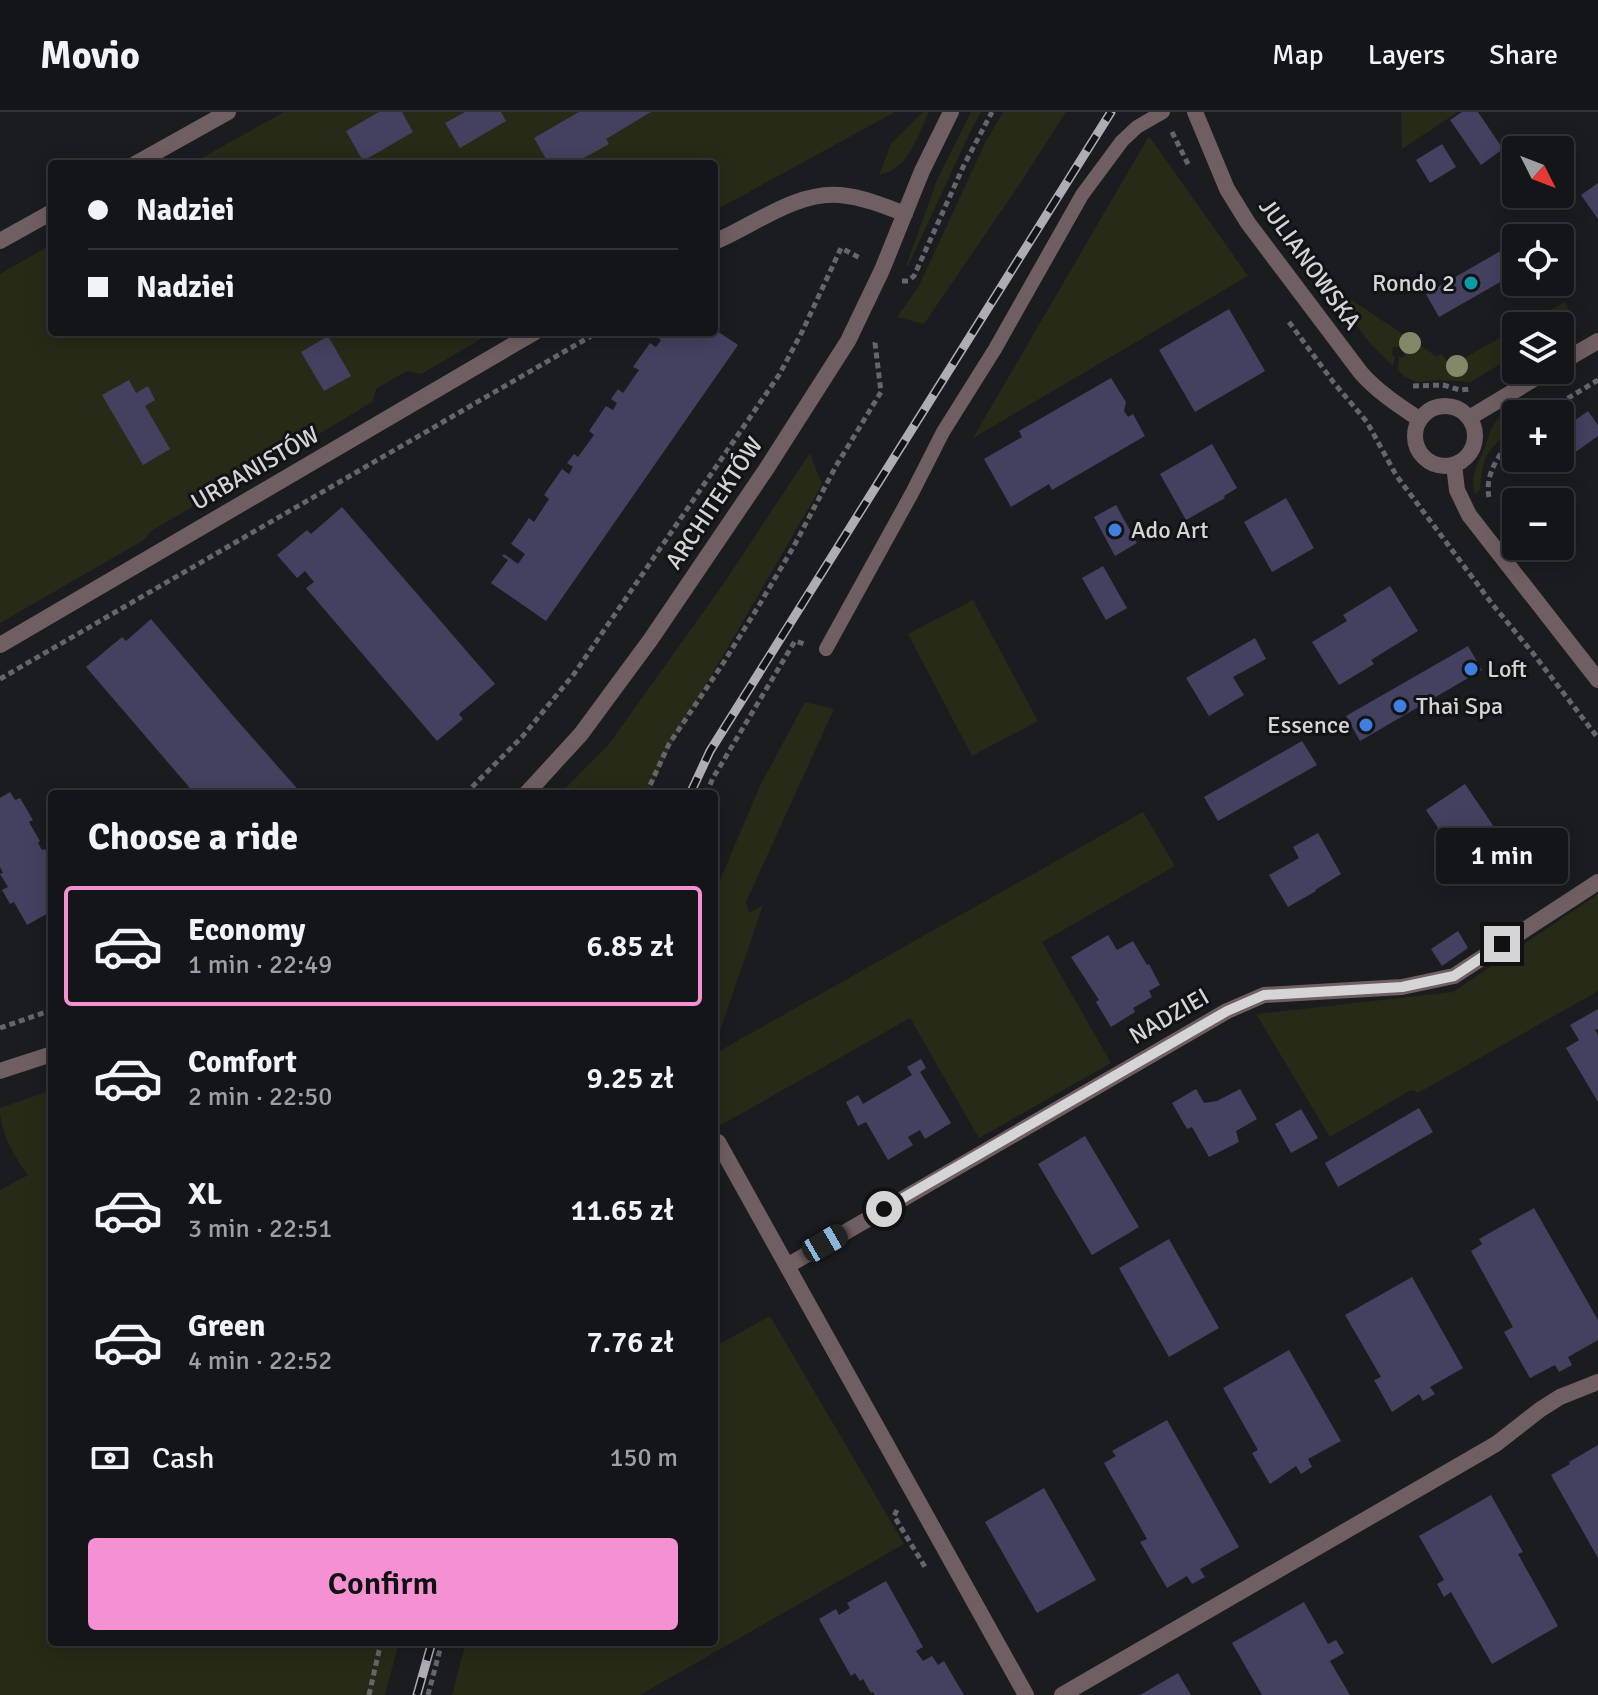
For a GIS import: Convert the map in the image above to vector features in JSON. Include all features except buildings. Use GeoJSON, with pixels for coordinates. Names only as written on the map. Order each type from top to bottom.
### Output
{"type":"FeatureCollection","features":[{"type":"Feature","properties":{"kind":"street"},"geometry":{"type":"LineString","coordinates":[[142,160],[228,112]]}},
{"type":"Feature","properties":{"kind":"street"},"geometry":{"type":"LineString","coordinates":[[718,240],[774,212],[826,194],[843,195],[905,214],[951,112]]}},
{"type":"Feature","properties":{"kind":"street","name":"JULIANOWSKA"},"geometry":{"type":"LineString","coordinates":[[1195,112],[1227,189],[1248,223],[1368,380],[1391,401],[1419,419]]}},
{"type":"Feature","properties":{"kind":"street"},"geometry":{"type":"LineString","coordinates":[[0,241],[48,214]]}},
{"type":"Feature","properties":{"kind":"street","name":"ARCHITEKTÓW"},"geometry":{"type":"LineString","coordinates":[[530,790],[608,699],[767,468],[848,341],[905,214]]}},
{"type":"Feature","properties":{"kind":"street","name":"URBANISTÓW"},"geometry":{"type":"LineString","coordinates":[[0,645],[528,336]]}},
{"type":"Feature","properties":{"kind":"street"},"geometry":{"type":"LineString","coordinates":[[1574,355],[1598,341]]}},
{"type":"Feature","properties":{"kind":"street"},"geometry":{"type":"LineString","coordinates":[[1469,418],[1526,384]]}},
{"type":"Feature","properties":{"kind":"street"},"geometry":{"type":"LineString","coordinates":[[1444,406],[1454,407],[1469,418],[1474,427],[1474,446],[1462,461],[1445,467],[1436,466],[1420,455],[1415,447],[1415,428],[1426,412],[1444,406]]}},
{"type":"Feature","properties":{"kind":"street"},"geometry":{"type":"LineString","coordinates":[[1454,465],[1457,490],[1469,515],[1598,680]]}},
{"type":"Feature","properties":{"kind":"street","name":"NADZIEI"},"geometry":{"type":"LineString","coordinates":[[787,1266],[1227,1011],[1264,995],[1402,987],[1454,976],[1598,882]]}},
{"type":"Feature","properties":{"kind":"street"},"geometry":{"type":"LineString","coordinates":[[0,1071],[48,1055]]}},
{"type":"Feature","properties":{"kind":"street"},"geometry":{"type":"LineString","coordinates":[[718,1142],[1026,1695]]}},
{"type":"Feature","properties":{"kind":"street"},"geometry":{"type":"LineString","coordinates":[[1062,1695],[1496,1444],[1560,1397],[1598,1382]]}},
{"type":"Feature","properties":{"kind":"lane"},"geometry":{"type":"LineString","coordinates":[[826,649],[943,432],[995,349],[1082,195],[1122,141],[1137,127],[1163,112]]}},
{"type":"Feature","properties":{"kind":"path"},"geometry":{"type":"LineString","coordinates":[[899,294],[902,280],[914,276],[964,165],[992,112]]}},
{"type":"Feature","properties":{"kind":"path"},"geometry":{"type":"LineString","coordinates":[[1163,112],[1194,176]]}},
{"type":"Feature","properties":{"kind":"path"},"geometry":{"type":"LineString","coordinates":[[469,790],[522,737],[583,661],[779,375],[841,248],[867,262]]}},
{"type":"Feature","properties":{"kind":"path"},"geometry":{"type":"LineString","coordinates":[[1286,317],[1367,422],[1396,475],[1598,738]]}},
{"type":"Feature","properties":{"kind":"path"},"geometry":{"type":"LineString","coordinates":[[648,790],[669,744],[744,631],[881,392],[875,343],[881,330]]}},
{"type":"Feature","properties":{"kind":"path"},"geometry":{"type":"LineString","coordinates":[[0,679],[591,336]]}},
{"type":"Feature","properties":{"kind":"path"},"geometry":{"type":"LineString","coordinates":[[1565,400],[1598,380]]}},
{"type":"Feature","properties":{"kind":"path"},"geometry":{"type":"LineString","coordinates":[[1404,384],[1474,389]]}},
{"type":"Feature","properties":{"kind":"path"},"geometry":{"type":"LineString","coordinates":[[1491,505],[1487,493],[1490,476],[1502,450]]}},
{"type":"Feature","properties":{"kind":"path"},"geometry":{"type":"LineString","coordinates":[[708,790],[795,641],[826,649]]}},
{"type":"Feature","properties":{"kind":"path"},"geometry":{"type":"LineString","coordinates":[[0,1028],[48,1011]]}},
{"type":"Feature","properties":{"kind":"path"},"geometry":{"type":"LineString","coordinates":[[369,1695],[380,1646]]}},
{"type":"Feature","properties":{"kind":"path"},"geometry":{"type":"LineString","coordinates":[[428,1695],[441,1646]]}},
{"type":"Feature","properties":{"kind":"green space"},"geometry":{"type":"Polygon","coordinates":[[[284,112],[895,112],[718,209],[718,160],[198,160],[284,112]]]}},
{"type":"Feature","properties":{"kind":"green space"},"geometry":{"type":"Polygon","coordinates":[[[923,112],[929,112],[911,151],[898,166],[879,175],[891,144],[923,112]]]}},
{"type":"Feature","properties":{"kind":"green space"},"geometry":{"type":"Polygon","coordinates":[[[971,112],[981,112],[906,266],[937,180],[971,112]]]}},
{"type":"Feature","properties":{"kind":"green space"},"geometry":{"type":"Polygon","coordinates":[[[1003,112],[1066,112],[924,324],[897,317],[919,286],[985,143],[1003,112]]]}},
{"type":"Feature","properties":{"kind":"green space"},"geometry":{"type":"Polygon","coordinates":[[[1401,112],[1458,112],[1402,149],[1401,112]]]}},
{"type":"Feature","properties":{"kind":"green space"},"geometry":{"type":"Polygon","coordinates":[[[1149,136],[1248,276],[973,438],[1149,136]]]}},
{"type":"Feature","properties":{"kind":"green space"},"geometry":{"type":"Polygon","coordinates":[[[48,246],[48,336],[486,336],[421,374],[407,371],[377,388],[372,402],[309,440],[299,433],[279,443],[280,456],[151,531],[144,540],[0,623],[0,274],[48,246]]]}},
{"type":"Feature","properties":{"kind":"green space"},"geometry":{"type":"Polygon","coordinates":[[[1347,297],[1436,356],[1442,354],[1450,366],[1502,337],[1502,363],[1470,382],[1417,382],[1398,370],[1399,357],[1404,357],[1405,348],[1393,347],[1393,366],[1369,342],[1339,301],[1347,297]]]}},
{"type":"Feature","properties":{"kind":"green space"},"geometry":{"type":"Polygon","coordinates":[[[1565,302],[1570,312],[1547,312],[1565,302]]]}},
{"type":"Feature","properties":{"kind":"green space"},"geometry":{"type":"Polygon","coordinates":[[[1502,415],[1502,435],[1486,457],[1480,489],[1475,494],[1473,482],[1477,467],[1493,425],[1502,415]]]}},
{"type":"Feature","properties":{"kind":"green space"},"geometry":{"type":"Polygon","coordinates":[[[810,453],[822,485],[674,740],[650,790],[564,790],[609,744],[724,583],[810,453]]]}},
{"type":"Feature","properties":{"kind":"green space"},"geometry":{"type":"Polygon","coordinates":[[[973,600],[1038,721],[972,756],[908,634],[973,600]]]}},
{"type":"Feature","properties":{"kind":"green space"},"geometry":{"type":"Polygon","coordinates":[[[805,702],[834,709],[746,902],[749,913],[763,905],[718,1037],[718,885],[760,786],[805,702]]]}},
{"type":"Feature","properties":{"kind":"green space"},"geometry":{"type":"Polygon","coordinates":[[[1143,812],[1175,866],[1042,942],[1111,1063],[979,1138],[910,1018],[718,1127],[718,1052],[1143,812]]]}},
{"type":"Feature","properties":{"kind":"green space"},"geometry":{"type":"Polygon","coordinates":[[[1598,894],[1598,991],[1418,1093],[1411,1090],[1330,1137],[1256,1014],[1453,992],[1598,894]]]}},
{"type":"Feature","properties":{"kind":"green space"},"geometry":{"type":"Polygon","coordinates":[[[48,1091],[48,1646],[398,1646],[385,1695],[0,1695],[0,1190],[28,1175],[9,1143],[2,1126],[0,1108],[48,1091]]]}},
{"type":"Feature","properties":{"kind":"green space"},"geometry":{"type":"Polygon","coordinates":[[[770,1316],[904,1544],[640,1695],[452,1695],[465,1646],[718,1646],[718,1345],[770,1316]]]}},
{"type":"Feature","properties":{"kind":"railway"},"geometry":{"type":"LineString","coordinates":[[692,790],[710,751],[1111,112]]}},
{"type":"Feature","properties":{"kind":"railway"},"geometry":{"type":"LineString","coordinates":[[417,1695],[431,1646]]}},
{"type":"Feature","properties":{"kind":"place","name":"Rondo 2"},"geometry":{"type":"Point","coordinates":[1471,283]}},
{"type":"Feature","properties":{"kind":"place","name":"Ado Art"},"geometry":{"type":"Point","coordinates":[1115,530]}},
{"type":"Feature","properties":{"kind":"place","name":"Loft"},"geometry":{"type":"Point","coordinates":[1471,669]}},
{"type":"Feature","properties":{"kind":"place","name":"Thai Spa"},"geometry":{"type":"Point","coordinates":[1400,706]}},
{"type":"Feature","properties":{"kind":"place","name":"Essence"},"geometry":{"type":"Point","coordinates":[1366,725]}},
{"type":"Feature","properties":{"kind":"route"},"geometry":{"type":"LineString","coordinates":[[884,1209],[1227,1011],[1264,995],[1402,987],[1454,976],[1502,944]]}}]}
